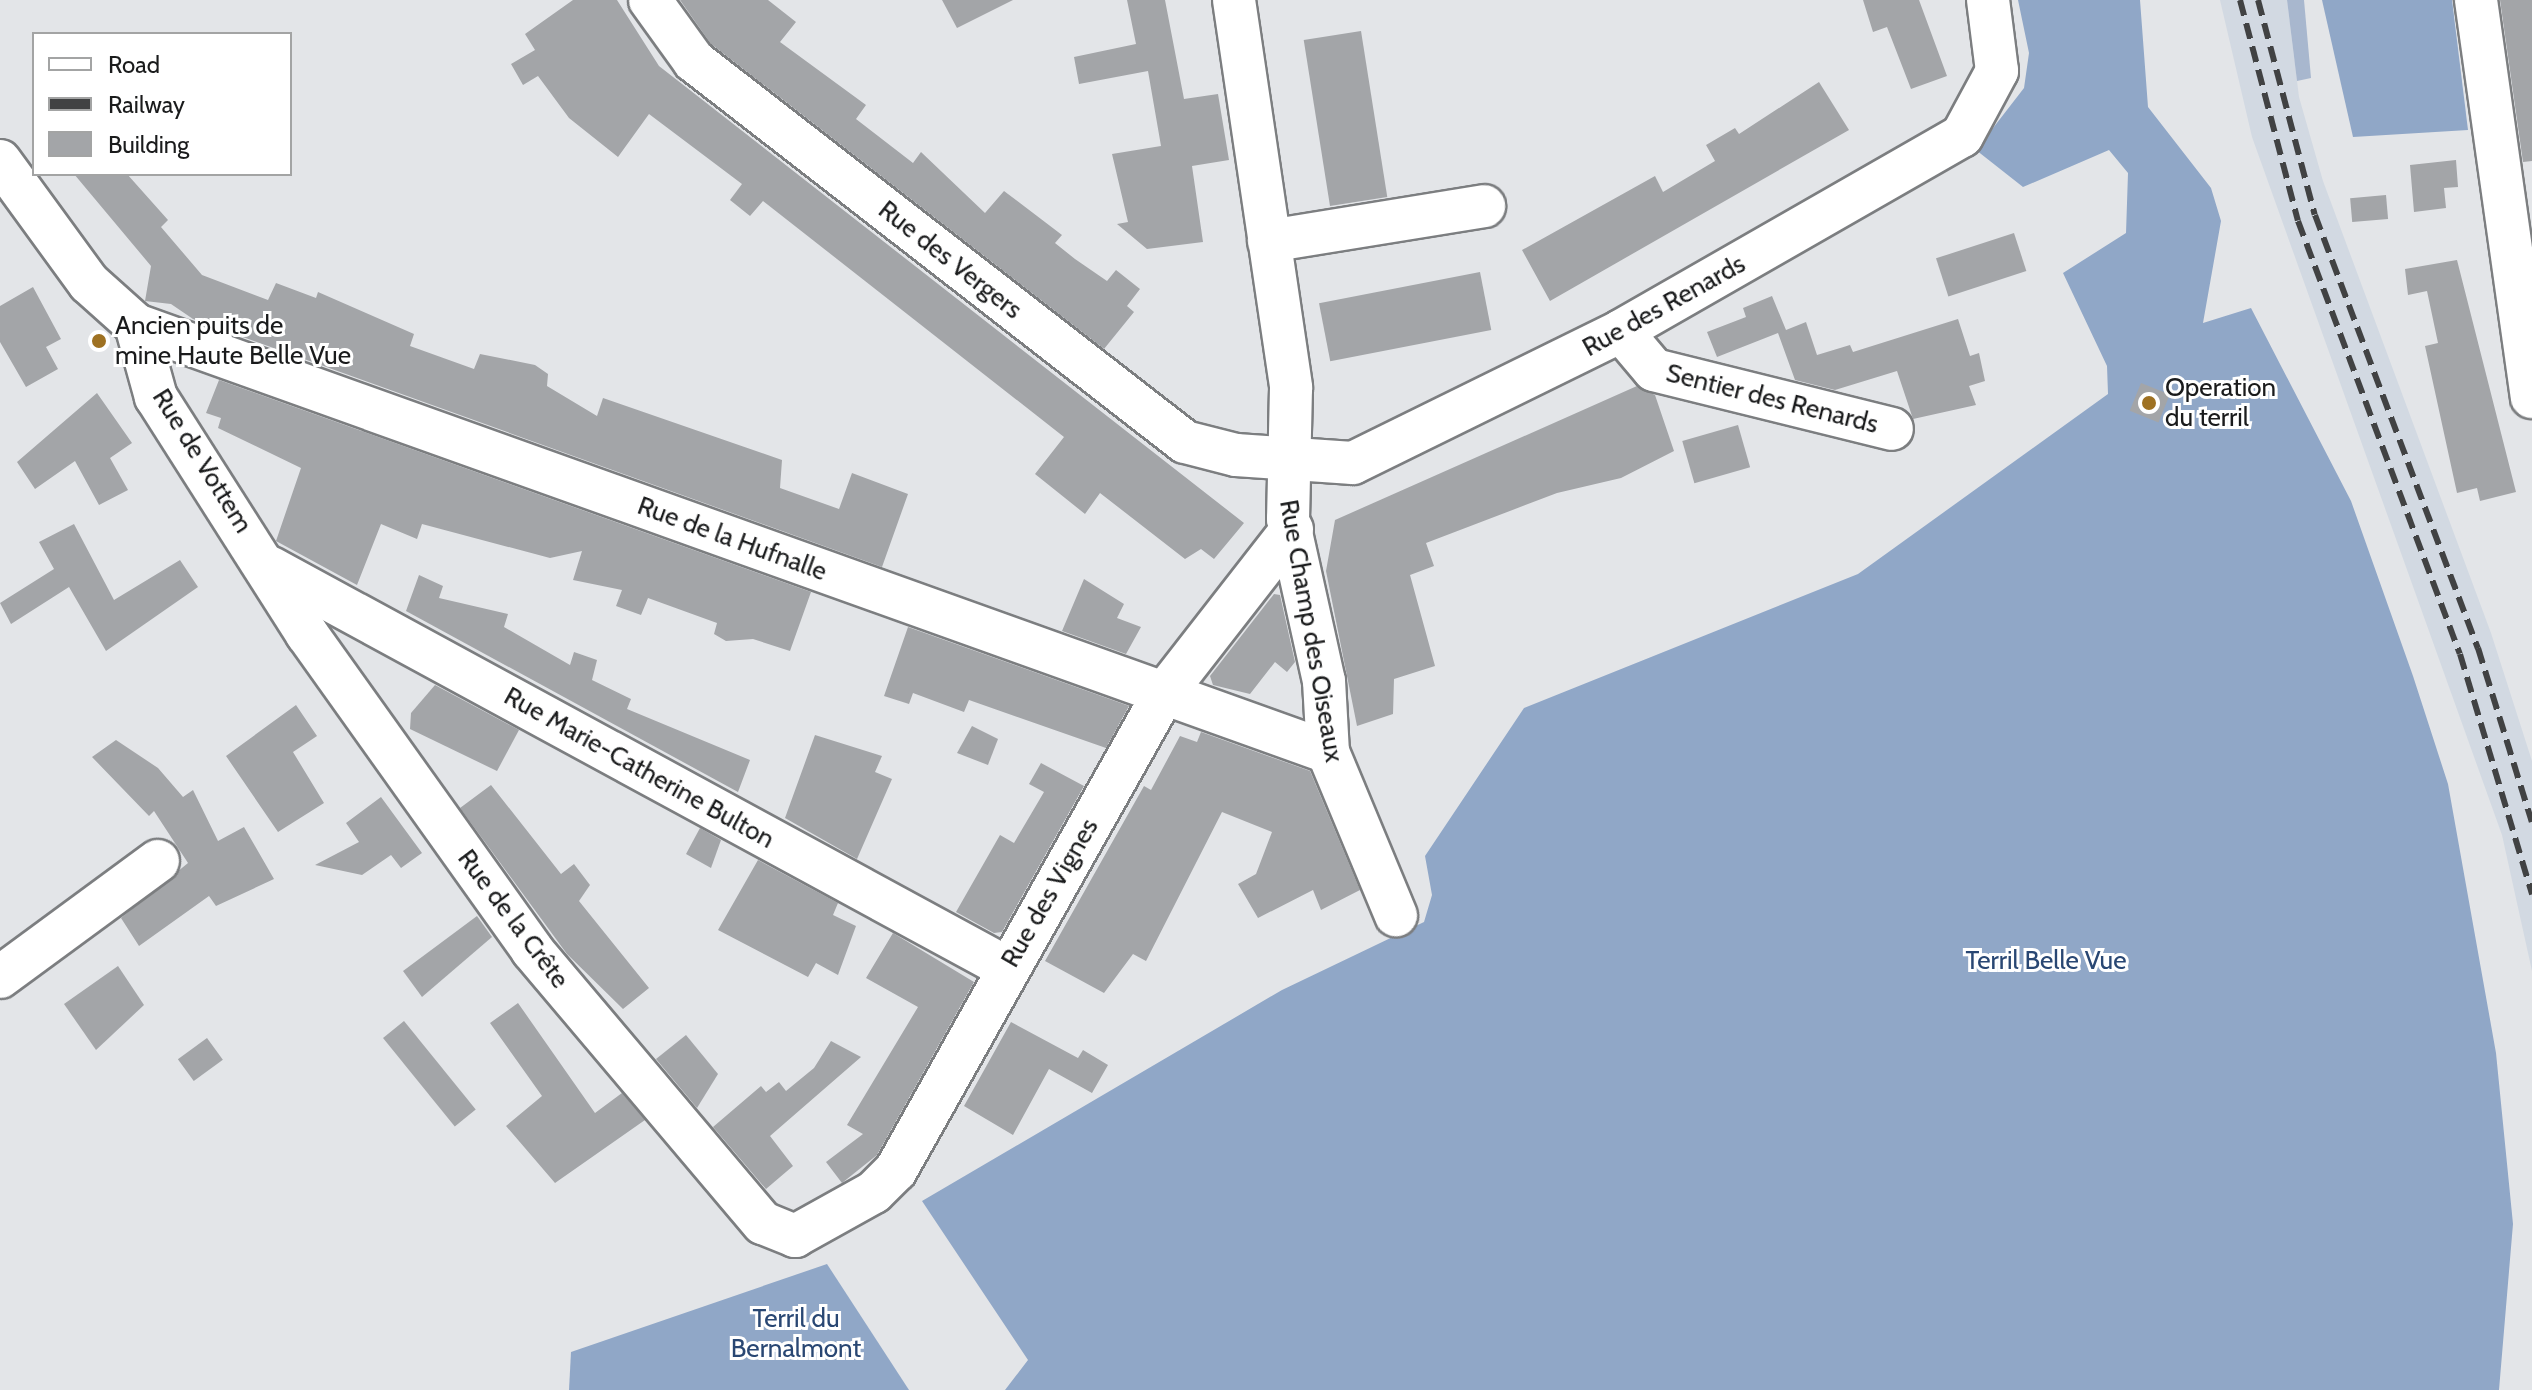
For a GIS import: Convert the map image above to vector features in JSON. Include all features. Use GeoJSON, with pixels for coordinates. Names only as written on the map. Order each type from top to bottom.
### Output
{"type":"FeatureCollection","features":[{"type":"Feature","properties":{"kind":"street","name":"Rue des Vergers"},"geometry":{"type":"LineString","coordinates":[[650,0],[694,61],[1185,442],[1286,459]]}},
{"type":"Feature","properties":{"kind":"street","name":"Rue Champ des Oiseaux"},"geometry":{"type":"LineString","coordinates":[[1234,0],[1291,388],[1286,459],[1292,529],[1324,681],[1328,752],[1396,915]]}},
{"type":"Feature","properties":{"kind":"street","name":"Rue des Renards"},"geometry":{"type":"LineString","coordinates":[[1286,459],[1353,463],[1621,331],[1962,136],[1997,71],[1988,0]]}},
{"type":"Feature","properties":{"kind":"street"},"geometry":{"type":"LineString","coordinates":[[2476,0],[2530,375]]}},
{"type":"Feature","properties":{"kind":"street"},"geometry":{"type":"LineString","coordinates":[[0,161],[89,283],[136,325]]}},
{"type":"Feature","properties":{"kind":"street"},"geometry":{"type":"LineString","coordinates":[[1269,241],[1484,206]]}},
{"type":"Feature","properties":{"kind":"street","name":"Rue de Vottem"},"geometry":{"type":"LineString","coordinates":[[136,325],[156,397],[271,568]]}},
{"type":"Feature","properties":{"kind":"street","name":"Rue de la Hufnalle"},"geometry":{"type":"LineString","coordinates":[[136,325],[1328,752]]}},
{"type":"Feature","properties":{"kind":"street","name":"Sentier des Renards"},"geometry":{"type":"LineString","coordinates":[[1621,331],[1654,370],[1892,429]]}},
{"type":"Feature","properties":{"kind":"street","name":"Rue des Vignes"},"geometry":{"type":"LineString","coordinates":[[795,1236],[874,1192],[896,1170],[1163,695],[1292,529]]}},
{"type":"Feature","properties":{"kind":"street","name":"Rue Marie-Catherine Bulton"},"geometry":{"type":"LineString","coordinates":[[271,568],[1007,968]]}},
{"type":"Feature","properties":{"kind":"street","name":"Rue de la Crête"},"geometry":{"type":"LineString","coordinates":[[271,568],[307,634],[532,950],[763,1223],[795,1236]]}},
{"type":"Feature","properties":{"kind":"street"},"geometry":{"type":"LineString","coordinates":[[0,977],[158,861]]}},
{"type":"Feature","properties":{"kind":"shaded area"},"geometry":{"type":"Polygon","coordinates":[[[2220,0],[2287,0],[2299,97],[2323,181],[2491,633],[2532,761],[2532,971],[2502,835],[2252,137],[2220,0]]]}},
{"type":"Feature","properties":{"kind":"shaded area"},"geometry":{"type":"Polygon","coordinates":[[[2287,0],[2304,0],[2311,78],[2297,81],[2287,0]]]}},
{"type":"Feature","properties":{"kind":"green space","name":"Terril Belle Vue"},"geometry":{"type":"Polygon","coordinates":[[[2018,0],[2140,0],[2148,107],[2211,188],[2221,221],[2203,323],[2251,308],[2351,501],[2413,676],[2448,784],[2496,1053],[2513,1224],[2499,1390],[1005,1390],[1028,1360],[922,1201],[1282,990],[1424,922],[1432,895],[1425,856],[1524,708],[1858,574],[2108,394],[2107,366],[2063,273],[2126,233],[2128,173],[2109,150],[2023,187],[1976,150],[2024,88],[2029,53],[2018,0]]]}},
{"type":"Feature","properties":{"kind":"green space"},"geometry":{"type":"Polygon","coordinates":[[[2322,0],[2452,0],[2468,130],[2353,137],[2322,0]]]}},
{"type":"Feature","properties":{"kind":"green space","name":"Terril du Bernalmont"},"geometry":{"type":"Polygon","coordinates":[[[827,1264],[909,1390],[569,1390],[571,1352],[827,1264]]]}},
{"type":"Feature","properties":{"kind":"building"},"geometry":{"type":"Polygon","coordinates":[[[573,0],[617,0],[659,66],[1244,523],[1214,559],[1201,549],[1185,559],[1100,493],[1085,514],[1035,474],[1064,437],[763,201],[750,216],[730,200],[742,184],[649,114],[618,157],[569,118],[538,76],[523,85],[511,64],[535,50],[525,34],[573,0]]]}},
{"type":"Feature","properties":{"kind":"building"},"geometry":{"type":"Polygon","coordinates":[[[680,0],[768,0],[796,22],[780,42],[866,105],[856,119],[913,163],[921,152],[985,213],[1004,191],[1062,235],[1055,243],[1075,259],[1107,281],[1116,270],[1140,289],[1127,306],[1134,312],[1104,349],[711,44],[680,0]]]}},
{"type":"Feature","properties":{"kind":"building"},"geometry":{"type":"Polygon","coordinates":[[[942,0],[1013,0],[957,28],[942,0]]]}},
{"type":"Feature","properties":{"kind":"building"},"geometry":{"type":"Polygon","coordinates":[[[1127,0],[1165,0],[1184,99],[1218,94],[1229,160],[1192,166],[1203,242],[1147,249],[1117,224],[1128,222],[1112,154],[1161,146],[1148,71],[1079,84],[1074,57],[1136,44],[1127,0]]]}},
{"type":"Feature","properties":{"kind":"building"},"geometry":{"type":"Polygon","coordinates":[[[1863,0],[1919,0],[1947,76],[1911,89],[1887,27],[1873,32],[1863,0]]]}},
{"type":"Feature","properties":{"kind":"building"},"geometry":{"type":"Polygon","coordinates":[[[2500,0],[2532,0],[2532,161],[2523,162],[2500,0]]]}},
{"type":"Feature","properties":{"kind":"building"},"geometry":{"type":"Polygon","coordinates":[[[1361,31],[1387,197],[1330,206],[1304,40],[1361,31]]]}},
{"type":"Feature","properties":{"kind":"building"},"geometry":{"type":"Polygon","coordinates":[[[1819,82],[1849,130],[1550,301],[1522,250],[1655,176],[1663,192],[1715,161],[1706,145],[1735,128],[1739,134],[1819,82]]]}},
{"type":"Feature","properties":{"kind":"building"},"geometry":{"type":"Polygon","coordinates":[[[2456,160],[2458,187],[2444,188],[2446,208],[2414,212],[2410,165],[2456,160]]]}},
{"type":"Feature","properties":{"kind":"building"},"geometry":{"type":"Polygon","coordinates":[[[76,176],[129,176],[168,220],[161,227],[202,275],[268,300],[276,283],[316,298],[318,292],[414,334],[410,346],[474,369],[480,354],[535,365],[548,374],[547,386],[597,416],[603,398],[782,460],[780,488],[839,509],[852,473],[908,494],[882,567],[193,319],[171,304],[145,301],[151,266],[76,176]]]}},
{"type":"Feature","properties":{"kind":"building"},"geometry":{"type":"Polygon","coordinates":[[[2386,195],[2388,219],[2352,222],[2350,198],[2386,195]]]}},
{"type":"Feature","properties":{"kind":"building"},"geometry":{"type":"Polygon","coordinates":[[[2014,233],[2026,271],[1948,296],[1936,258],[2014,233]]]}},
{"type":"Feature","properties":{"kind":"building"},"geometry":{"type":"Polygon","coordinates":[[[2457,260],[2516,492],[2480,501],[2477,488],[2457,493],[2425,346],[2438,343],[2427,291],[2408,295],[2405,269],[2457,260]]]}},
{"type":"Feature","properties":{"kind":"building"},"geometry":{"type":"Polygon","coordinates":[[[1480,272],[1491,330],[1330,361],[1319,303],[1480,272]]]}},
{"type":"Feature","properties":{"kind":"building"},"geometry":{"type":"Polygon","coordinates":[[[33,287],[61,339],[46,347],[58,369],[26,387],[0,342],[0,306],[33,287]]]}},
{"type":"Feature","properties":{"kind":"building"},"geometry":{"type":"Polygon","coordinates":[[[1772,296],[1786,330],[1806,322],[1817,355],[1850,345],[1853,352],[1958,319],[1970,356],[1979,353],[1985,381],[1969,386],[1976,405],[1913,419],[1897,371],[1835,390],[1795,380],[1778,333],[1717,357],[1707,332],[1746,317],[1743,308],[1772,296]]]}},
{"type":"Feature","properties":{"kind":"building"},"geometry":{"type":"Polygon","coordinates":[[[219,380],[811,592],[790,651],[753,639],[726,641],[714,634],[717,623],[648,598],[641,615],[616,606],[622,590],[573,580],[582,551],[550,558],[422,524],[417,539],[381,524],[357,585],[276,541],[301,468],[218,428],[221,418],[206,413],[219,380]]]}},
{"type":"Feature","properties":{"kind":"building","name":"Operation du terril"},"geometry":{"type":"Polygon","coordinates":[[[2141,383],[2170,395],[2159,422],[2130,411],[2141,383]]]}},
{"type":"Feature","properties":{"kind":"building"},"geometry":{"type":"Polygon","coordinates":[[[1637,386],[1655,395],[1674,451],[1621,478],[1557,493],[1426,543],[1434,566],[1410,575],[1435,666],[1394,679],[1393,714],[1357,726],[1326,571],[1335,520],[1637,386]]]}},
{"type":"Feature","properties":{"kind":"building"},"geometry":{"type":"Polygon","coordinates":[[[97,393],[132,443],[110,458],[128,490],[99,505],[75,461],[35,489],[17,462],[97,393]]]}},
{"type":"Feature","properties":{"kind":"building"},"geometry":{"type":"Polygon","coordinates":[[[1738,425],[1750,467],[1694,483],[1682,441],[1738,425]]]}},
{"type":"Feature","properties":{"kind":"building"},"geometry":{"type":"Polygon","coordinates":[[[74,524],[114,600],[180,560],[198,587],[106,651],[69,587],[11,624],[0,603],[54,569],[39,542],[74,524]]]}},
{"type":"Feature","properties":{"kind":"building"},"geometry":{"type":"Polygon","coordinates":[[[419,575],[443,586],[439,598],[508,614],[504,627],[570,665],[574,652],[597,660],[592,680],[631,699],[627,709],[750,760],[738,792],[406,611],[419,575]]]}},
{"type":"Feature","properties":{"kind":"building"},"geometry":{"type":"Polygon","coordinates":[[[1084,579],[1124,604],[1117,618],[1141,627],[1126,654],[1062,631],[1084,579]]]}},
{"type":"Feature","properties":{"kind":"building"},"geometry":{"type":"Polygon","coordinates":[[[1274,594],[1280,595],[1295,662],[1287,672],[1275,662],[1250,694],[1213,685],[1210,676],[1274,594]]]}},
{"type":"Feature","properties":{"kind":"building"},"geometry":{"type":"Polygon","coordinates":[[[908,627],[1129,706],[1106,748],[969,700],[964,712],[913,693],[909,704],[884,696],[908,627]]]}},
{"type":"Feature","properties":{"kind":"building"},"geometry":{"type":"Polygon","coordinates":[[[435,685],[519,730],[497,771],[410,729],[411,713],[435,685]]]}},
{"type":"Feature","properties":{"kind":"building"},"geometry":{"type":"Polygon","coordinates":[[[296,705],[317,736],[293,752],[324,803],[278,832],[226,756],[296,705]]]}},
{"type":"Feature","properties":{"kind":"building"},"geometry":{"type":"Polygon","coordinates":[[[972,726],[998,739],[988,765],[957,753],[972,726]]]}},
{"type":"Feature","properties":{"kind":"building"},"geometry":{"type":"Polygon","coordinates":[[[1201,732],[1310,771],[1360,890],[1321,910],[1313,890],[1258,918],[1238,884],[1256,874],[1272,832],[1222,812],[1146,961],[1133,954],[1104,993],[1045,961],[1144,786],[1151,790],[1180,736],[1197,742],[1201,732]]]}},
{"type":"Feature","properties":{"kind":"building"},"geometry":{"type":"Polygon","coordinates":[[[815,735],[882,756],[875,772],[892,779],[857,859],[785,818],[815,735]]]}},
{"type":"Feature","properties":{"kind":"building"},"geometry":{"type":"Polygon","coordinates":[[[116,740],[158,768],[183,797],[193,790],[218,841],[244,827],[274,879],[216,906],[209,896],[139,946],[121,918],[188,863],[154,811],[149,816],[92,757],[116,740]]]}},
{"type":"Feature","properties":{"kind":"building"},"geometry":{"type":"Polygon","coordinates":[[[1041,763],[1084,786],[1002,932],[994,933],[956,912],[1000,835],[1014,843],[1044,792],[1029,784],[1041,763]]]}},
{"type":"Feature","properties":{"kind":"building"},"geometry":{"type":"Polygon","coordinates":[[[491,785],[561,874],[574,864],[590,885],[579,901],[649,988],[623,1009],[567,954],[460,808],[491,785]]]}},
{"type":"Feature","properties":{"kind":"building"},"geometry":{"type":"Polygon","coordinates":[[[381,797],[422,853],[401,868],[391,855],[362,875],[315,865],[359,842],[346,823],[381,797]]]}},
{"type":"Feature","properties":{"kind":"building"},"geometry":{"type":"Polygon","coordinates":[[[700,828],[721,840],[711,868],[686,854],[700,828]]]}},
{"type":"Feature","properties":{"kind":"building"},"geometry":{"type":"Polygon","coordinates":[[[758,860],[838,903],[833,915],[856,926],[838,975],[816,963],[808,977],[718,930],[758,860]]]}},
{"type":"Feature","properties":{"kind":"building"},"geometry":{"type":"Polygon","coordinates":[[[477,916],[492,937],[422,997],[403,971],[477,916]]]}},
{"type":"Feature","properties":{"kind":"building"},"geometry":{"type":"Polygon","coordinates":[[[893,933],[974,982],[877,1155],[842,1183],[826,1162],[863,1134],[847,1125],[918,1007],[866,978],[893,933]]]}},
{"type":"Feature","properties":{"kind":"building"},"geometry":{"type":"Polygon","coordinates":[[[118,966],[144,1005],[96,1050],[64,1004],[118,966]]]}},
{"type":"Feature","properties":{"kind":"building"},"geometry":{"type":"Polygon","coordinates":[[[518,1003],[595,1113],[622,1093],[645,1120],[555,1183],[506,1126],[542,1096],[490,1023],[518,1003]]]}},
{"type":"Feature","properties":{"kind":"building"},"geometry":{"type":"Polygon","coordinates":[[[404,1021],[476,1110],[455,1127],[383,1038],[404,1021]]]}},
{"type":"Feature","properties":{"kind":"building"},"geometry":{"type":"Polygon","coordinates":[[[1011,1022],[1078,1058],[1083,1050],[1108,1065],[1092,1093],[1049,1069],[1013,1135],[964,1106],[1011,1022]]]}},
{"type":"Feature","properties":{"kind":"building"},"geometry":{"type":"Polygon","coordinates":[[[686,1035],[718,1074],[697,1108],[656,1059],[686,1035]]]}},
{"type":"Feature","properties":{"kind":"building"},"geometry":{"type":"Polygon","coordinates":[[[207,1038],[223,1060],[194,1081],[178,1059],[207,1038]]]}},
{"type":"Feature","properties":{"kind":"building"},"geometry":{"type":"Polygon","coordinates":[[[831,1041],[861,1057],[770,1136],[793,1166],[766,1189],[713,1127],[761,1086],[766,1092],[779,1082],[786,1091],[814,1068],[831,1041]]]}},
{"type":"Feature","properties":{"kind":"railway"},"geometry":{"type":"LineString","coordinates":[[2240,0],[2298,221],[2460,654],[2532,894]]}},
{"type":"Feature","properties":{"kind":"railway"},"geometry":{"type":"LineString","coordinates":[[2258,0],[2315,215],[2478,648],[2532,822]]}},
{"type":"Feature","properties":{"kind":"place","name":"Ancien puits de mine Haute Belle Vue"},"geometry":{"type":"Point","coordinates":[99,341]}},
{"type":"Feature","properties":{"kind":"place","name":"Operation du terril"},"geometry":{"type":"Point","coordinates":[2149,403]}}]}
